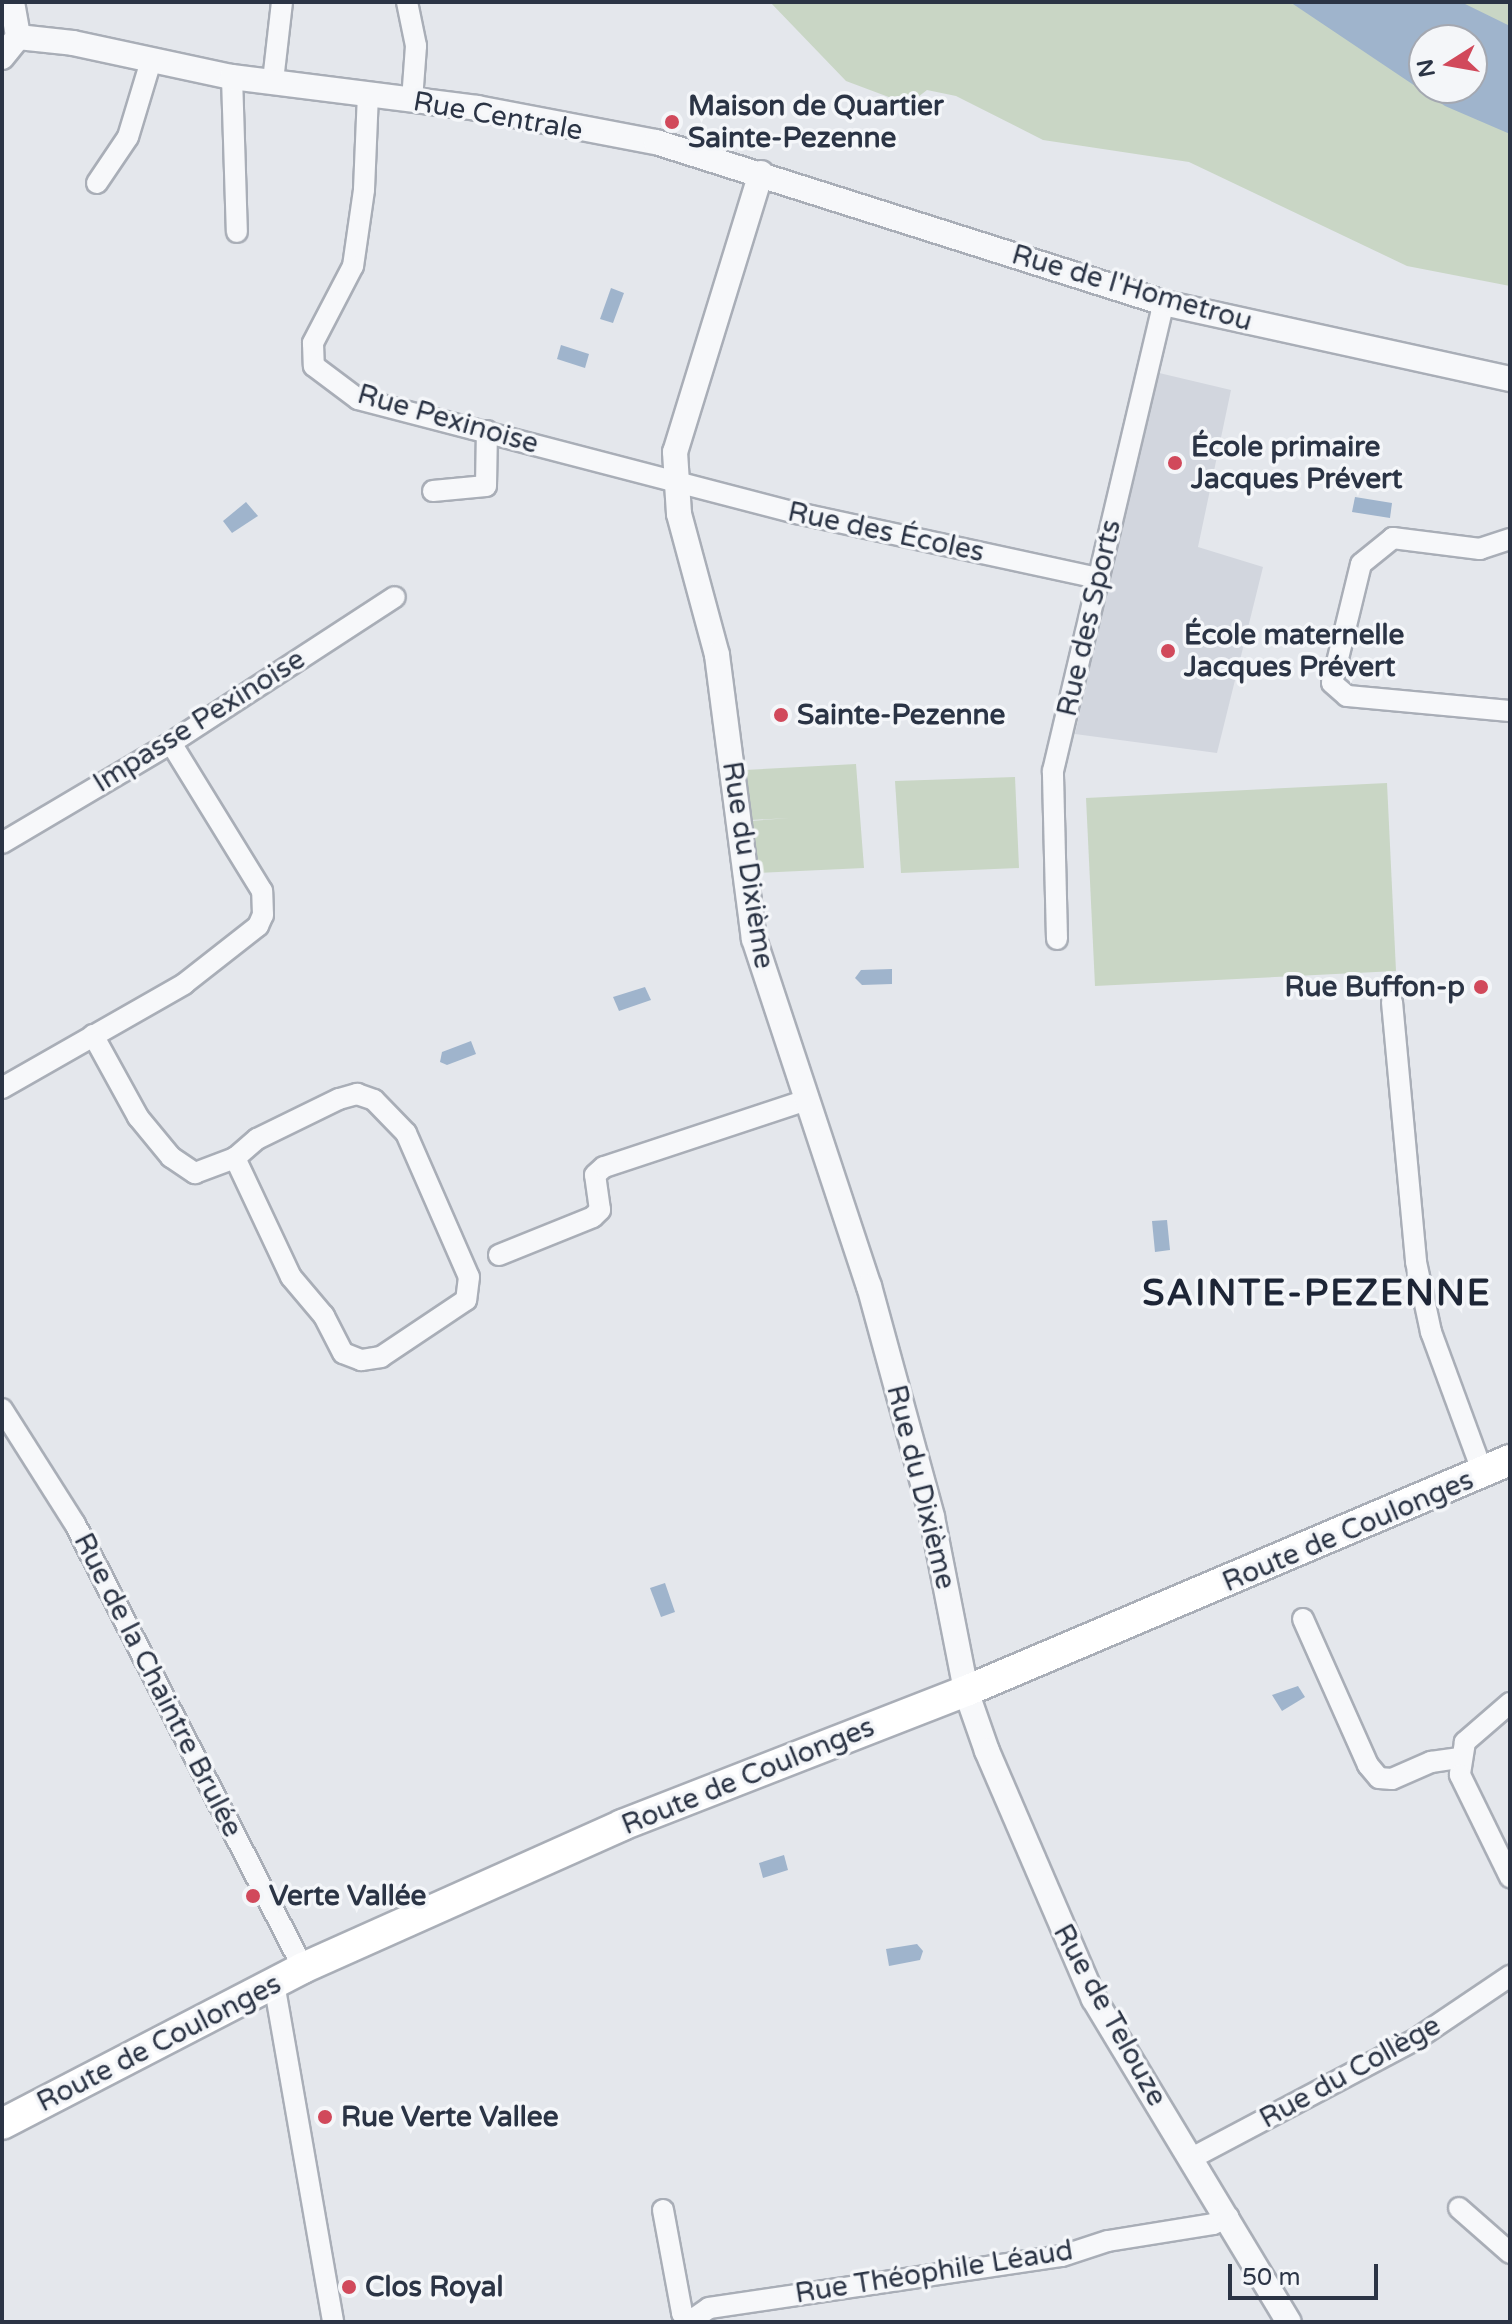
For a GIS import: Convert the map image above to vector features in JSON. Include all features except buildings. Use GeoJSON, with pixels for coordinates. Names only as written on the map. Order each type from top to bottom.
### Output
{"type":"FeatureCollection","features":[{"type":"Feature","properties":{"kind":"main road","name":"Route de Coulonges"},"geometry":{"type":"LineString","coordinates":[[2,2124],[303,1968],[622,1825],[966,1691],[1497,1467]]}},
{"type":"Feature","properties":{"kind":"street"},"geometry":{"type":"LineString","coordinates":[[2,57],[18,37],[12,2]]}},
{"type":"Feature","properties":{"kind":"street"},"geometry":{"type":"LineString","coordinates":[[273,81],[282,2]]}},
{"type":"Feature","properties":{"kind":"street"},"geometry":{"type":"LineString","coordinates":[[407,2],[416,46],[412,100]]}},
{"type":"Feature","properties":{"kind":"street","name":"Rue Centrale"},"geometry":{"type":"LineString","coordinates":[[18,37],[232,77],[412,100],[634,137],[761,173]]}},
{"type":"Feature","properties":{"kind":"street"},"geometry":{"type":"LineString","coordinates":[[97,183],[128,137],[151,61]]}},
{"type":"Feature","properties":{"kind":"street"},"geometry":{"type":"LineString","coordinates":[[232,77],[237,232]]}},
{"type":"Feature","properties":{"kind":"street","name":"Rue Pexinoise"},"geometry":{"type":"LineString","coordinates":[[368,94],[364,190],[353,266],[313,343],[314,366],[358,399],[676,482]]}},
{"type":"Feature","properties":{"kind":"street","name":"Rue de l'Hometrou"},"geometry":{"type":"LineString","coordinates":[[761,173],[1164,303],[1510,379]]}},
{"type":"Feature","properties":{"kind":"street","name":"Rue du Dixième"},"geometry":{"type":"LineString","coordinates":[[761,173],[686,408],[675,452],[679,514],[717,655],[754,939],[907,1420],[966,1691]]}},
{"type":"Feature","properties":{"kind":"street","name":"Rue des Sports"},"geometry":{"type":"LineString","coordinates":[[1057,939],[1053,771],[1164,303]]}},
{"type":"Feature","properties":{"kind":"street"},"geometry":{"type":"LineString","coordinates":[[433,491],[486,486],[487,431]]}},
{"type":"Feature","properties":{"kind":"street","name":"Rue des Écoles"},"geometry":{"type":"LineString","coordinates":[[676,482],[1097,578]]}},
{"type":"Feature","properties":{"kind":"street"},"geometry":{"type":"LineString","coordinates":[[1510,539],[1480,549],[1393,538],[1361,564],[1332,683],[1347,696],[1510,711]]}},
{"type":"Feature","properties":{"kind":"street","name":"Impasse Pexinoise"},"geometry":{"type":"LineString","coordinates":[[2,843],[171,743],[395,597]]}},
{"type":"Feature","properties":{"kind":"street"},"geometry":{"type":"LineString","coordinates":[[2,1088],[219,962],[248,937],[263,915],[262,891],[171,743]]}},
{"type":"Feature","properties":{"kind":"street"},"geometry":{"type":"LineString","coordinates":[[1392,1002],[1416,1262],[1431,1332],[1497,1467]]}},
{"type":"Feature","properties":{"kind":"street"},"geometry":{"type":"LineString","coordinates":[[93,1035],[138,1117],[182,1167],[206,1172],[235,1158],[257,1139],[339,1099],[357,1094],[374,1100],[406,1133],[469,1277],[466,1300],[381,1357],[361,1360],[343,1353],[324,1316],[291,1277],[235,1158]]}},
{"type":"Feature","properties":{"kind":"street"},"geometry":{"type":"LineString","coordinates":[[499,1255],[593,1217],[600,1202],[595,1175],[604,1167],[806,1100]]}},
{"type":"Feature","properties":{"kind":"street","name":"Rue de la Chaintre Brulée"},"geometry":{"type":"LineString","coordinates":[[2,1409],[75,1524],[303,1968]]}},
{"type":"Feature","properties":{"kind":"street"},"geometry":{"type":"LineString","coordinates":[[1303,1619],[1368,1765],[1379,1778],[1392,1779],[1431,1762],[1460,1758]]}},
{"type":"Feature","properties":{"kind":"street","name":"Rue de Telouze"},"geometry":{"type":"LineString","coordinates":[[966,1691],[1072,1956],[1289,2322]]}},
{"type":"Feature","properties":{"kind":"street"},"geometry":{"type":"LineString","coordinates":[[1510,1703],[1478,1726],[1460,1758],[1465,1795],[1510,1877]]}},
{"type":"Feature","properties":{"kind":"street","name":"Rue du Collège"},"geometry":{"type":"LineString","coordinates":[[1192,2158],[1415,2040],[1508,1975]]}},
{"type":"Feature","properties":{"kind":"street"},"geometry":{"type":"LineString","coordinates":[[274,1983],[333,2322]]}},
{"type":"Feature","properties":{"kind":"street"},"geometry":{"type":"LineString","coordinates":[[1459,2208],[1507,2242]]}},
{"type":"Feature","properties":{"kind":"street"},"geometry":{"type":"LineString","coordinates":[[663,2210],[682,2313],[689,2321]]}},
{"type":"Feature","properties":{"kind":"street","name":"Rue Théophile Léaud"},"geometry":{"type":"LineString","coordinates":[[689,2321],[709,2308],[1062,2256],[1108,2241],[1213,2224],[1229,2217]]}},
{"type":"Feature","properties":{"kind":"shaded area","name":"École maternelle Jacques Prévert"},"geometry":{"type":"Polygon","coordinates":[[[1155,372],[1231,390],[1198,547],[1263,567],[1217,753],[1075,734],[1155,372]]]}},
{"type":"Feature","properties":{"kind":"green space"},"geometry":{"type":"Polygon","coordinates":[[[770,2],[1510,2],[1510,286],[1407,266],[1189,162],[1043,140],[956,96],[927,90],[918,97],[894,99],[846,81],[770,2]]]}},
{"type":"Feature","properties":{"kind":"green space"},"geometry":{"type":"Polygon","coordinates":[[[856,764],[864,868],[758,873],[750,821],[790,818],[751,820],[745,770],[856,764]]]}},
{"type":"Feature","properties":{"kind":"green space"},"geometry":{"type":"Polygon","coordinates":[[[1015,777],[1019,868],[901,873],[895,781],[1015,777]]]}},
{"type":"Feature","properties":{"kind":"green space"},"geometry":{"type":"Polygon","coordinates":[[[1387,783],[1396,971],[1095,986],[1086,798],[1387,783]]]}},
{"type":"Feature","properties":{"kind":"water"},"geometry":{"type":"Polygon","coordinates":[[[1290,2],[1461,2],[1510,26],[1510,134],[1442,104],[1488,104],[1488,24],[1408,24],[1408,81],[1290,2]]]}},
{"type":"Feature","properties":{"kind":"water"},"geometry":{"type":"Polygon","coordinates":[[[611,288],[624,293],[613,323],[600,319],[611,288]]]}},
{"type":"Feature","properties":{"kind":"water"},"geometry":{"type":"Polygon","coordinates":[[[561,345],[589,354],[585,368],[557,359],[561,345]]]}},
{"type":"Feature","properties":{"kind":"water"},"geometry":{"type":"Polygon","coordinates":[[[1355,497],[1392,503],[1390,518],[1352,512],[1355,497]]]}},
{"type":"Feature","properties":{"kind":"water"},"geometry":{"type":"Polygon","coordinates":[[[246,502],[258,516],[232,533],[223,521],[246,502]]]}},
{"type":"Feature","properties":{"kind":"water"},"geometry":{"type":"Polygon","coordinates":[[[892,969],[892,984],[862,985],[855,978],[861,970],[892,969]]]}},
{"type":"Feature","properties":{"kind":"water"},"geometry":{"type":"Polygon","coordinates":[[[645,987],[651,1000],[619,1011],[613,997],[645,987]]]}},
{"type":"Feature","properties":{"kind":"water"},"geometry":{"type":"Polygon","coordinates":[[[471,1041],[476,1054],[447,1065],[440,1062],[442,1052],[471,1041]]]}},
{"type":"Feature","properties":{"kind":"water"},"geometry":{"type":"Polygon","coordinates":[[[1167,1220],[1170,1250],[1155,1252],[1152,1221],[1167,1220]]]}},
{"type":"Feature","properties":{"kind":"water"},"geometry":{"type":"Polygon","coordinates":[[[665,1583],[675,1612],[661,1617],[650,1588],[665,1583]]]}},
{"type":"Feature","properties":{"kind":"water"},"geometry":{"type":"Polygon","coordinates":[[[1298,1686],[1305,1697],[1282,1711],[1272,1695],[1298,1686]]]}},
{"type":"Feature","properties":{"kind":"water"},"geometry":{"type":"Polygon","coordinates":[[[784,1855],[788,1870],[763,1878],[759,1863],[784,1855]]]}},
{"type":"Feature","properties":{"kind":"water"},"geometry":{"type":"Polygon","coordinates":[[[917,1944],[923,1951],[920,1960],[889,1966],[886,1949],[917,1944]]]}},
{"type":"Feature","properties":{"kind":"place","name":"Maison de Quartier Sainte-Pezenne"},"geometry":{"type":"Point","coordinates":[672,122]}},
{"type":"Feature","properties":{"kind":"place","name":"École primaire Jacques Prévert"},"geometry":{"type":"Point","coordinates":[1175,463]}},
{"type":"Feature","properties":{"kind":"place","name":"École maternelle Jacques Prévert"},"geometry":{"type":"Point","coordinates":[1168,651]}},
{"type":"Feature","properties":{"kind":"place","name":"Sainte-Pezenne"},"geometry":{"type":"Point","coordinates":[781,715]}},
{"type":"Feature","properties":{"kind":"place","name":"Rue Buffon-p"},"geometry":{"type":"Point","coordinates":[1481,987]}},
{"type":"Feature","properties":{"kind":"place","name":"Verte Vallée"},"geometry":{"type":"Point","coordinates":[253,1896]}},
{"type":"Feature","properties":{"kind":"place","name":"Rue Verte Vallee"},"geometry":{"type":"Point","coordinates":[325,2117]}},
{"type":"Feature","properties":{"kind":"place","name":"Clos Royal"},"geometry":{"type":"Point","coordinates":[349,2287]}},
{"type":"Feature","properties":{"kind":"district","name":"SAINTE-PEZENNE"},"geometry":{"type":"Point","coordinates":[1317,1294]}}]}
